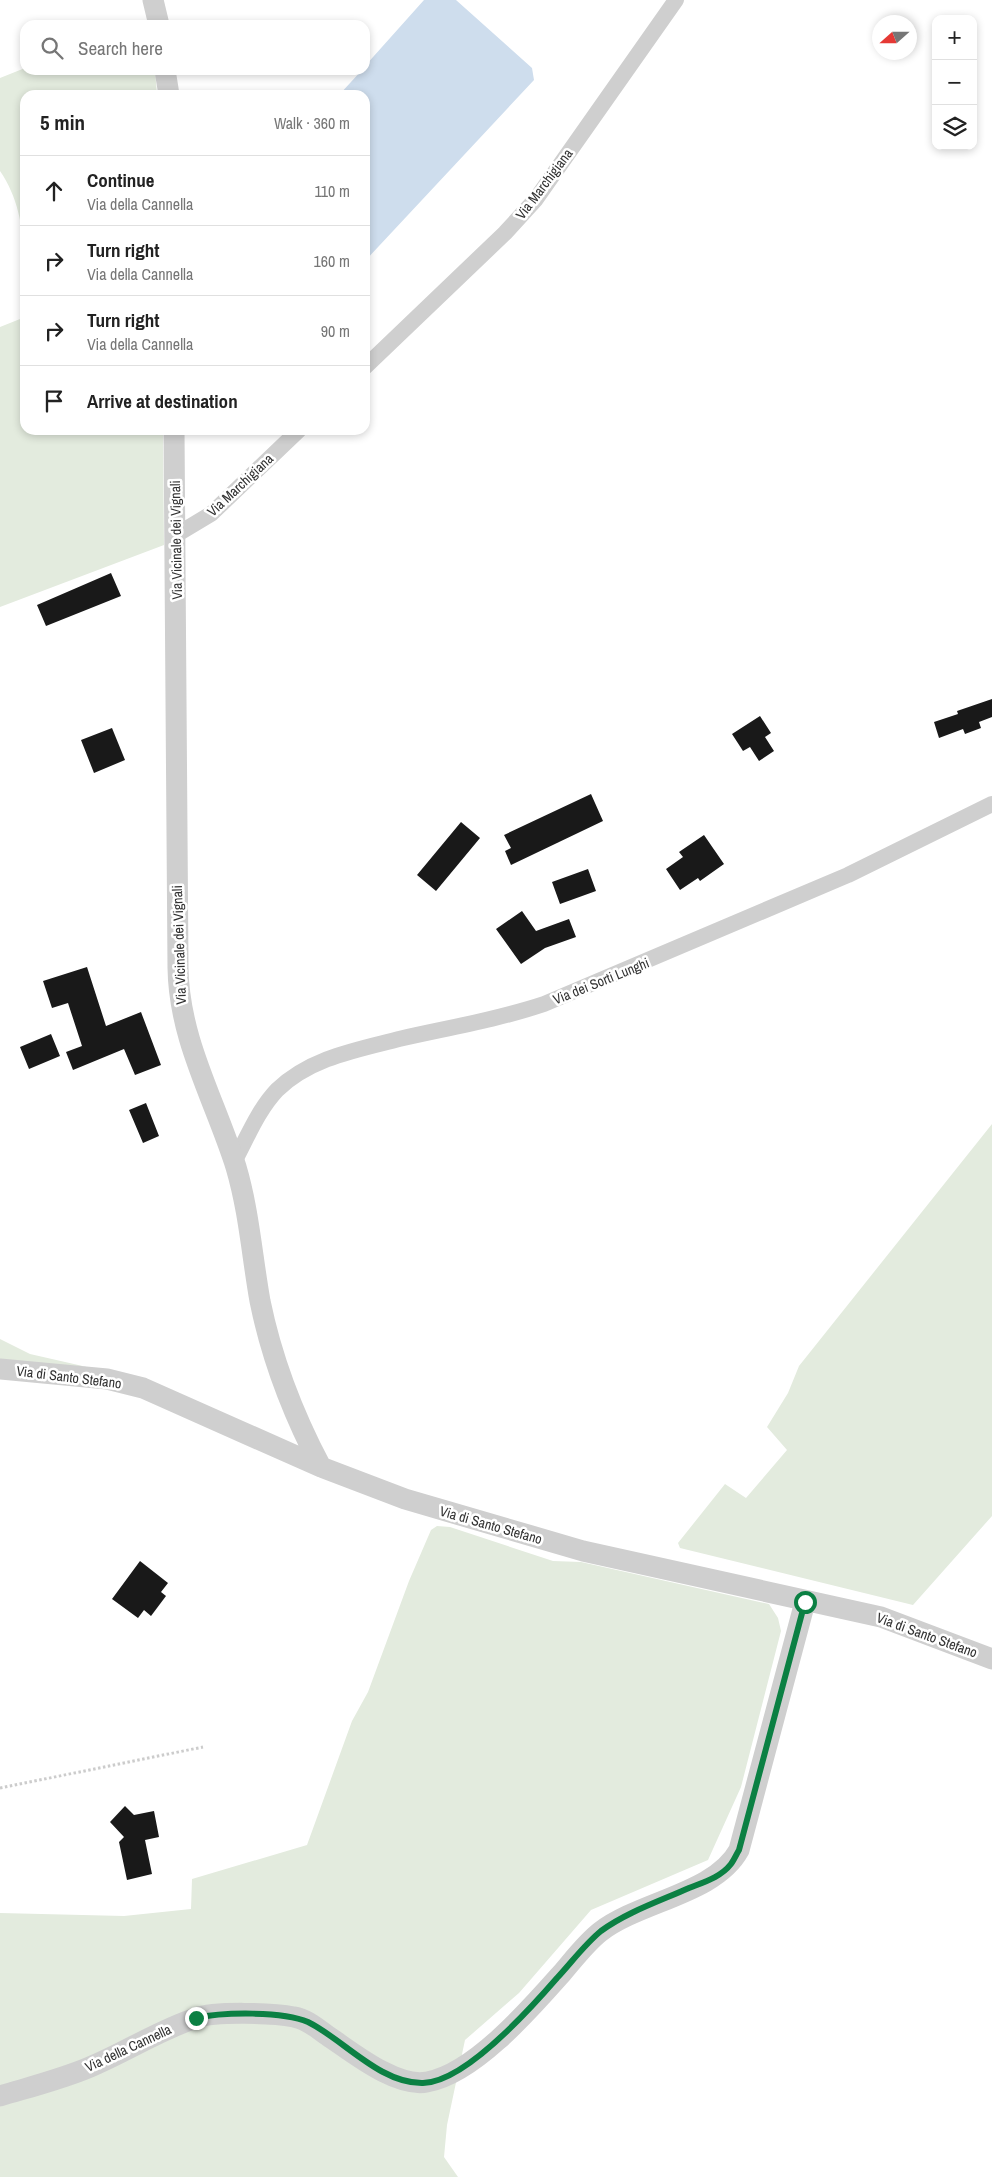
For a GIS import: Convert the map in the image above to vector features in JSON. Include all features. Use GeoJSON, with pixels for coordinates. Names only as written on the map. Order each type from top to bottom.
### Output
{"type":"FeatureCollection","features":[{"type":"Feature","properties":{"kind":"street"},"geometry":{"type":"LineString","coordinates":[[153,0],[158,20]]}},
{"type":"Feature","properties":{"kind":"street","name":"Via Marchigiana"},"geometry":{"type":"LineString","coordinates":[[370,362],[505,233],[536,199],[676,0]]}},
{"type":"Feature","properties":{"kind":"street"},"geometry":{"type":"LineString","coordinates":[[166,75],[168,90]]}},
{"type":"Feature","properties":{"kind":"street","name":"Via Vicinale dei Vignali"},"geometry":{"type":"LineString","coordinates":[[174,435],[179,994],[192,1052],[234,1162],[245,1204],[269,1339],[294,1414],[321,1467]]}},
{"type":"Feature","properties":{"kind":"street","name":"Via Marchigiana"},"geometry":{"type":"LineString","coordinates":[[176,535],[211,514],[294,435]]}},
{"type":"Feature","properties":{"kind":"street","name":"Via dei Sorti Lunghi"},"geometry":{"type":"LineString","coordinates":[[234,1162],[265,1104],[289,1080],[318,1063],[367,1046],[508,1016],[544,1004],[848,875],[992,804]]}},
{"type":"Feature","properties":{"kind":"street","name":"Via di Santo Stefano"},"geometry":{"type":"LineString","coordinates":[[0,1369],[107,1379],[144,1388],[321,1467],[405,1499],[583,1551],[805,1602],[881,1617],[992,1659]]}},
{"type":"Feature","properties":{"kind":"street","name":"Via della Cannella"},"geometry":{"type":"LineString","coordinates":[[0,2096],[89,2068],[196,2018],[218,2013],[295,2017],[310,2023],[371,2065],[407,2081],[424,2083],[443,2079],[477,2058],[535,2004],[600,1932],[625,1917],[718,1876],[731,1864],[739,1850],[805,1602]]}},
{"type":"Feature","properties":{"kind":"path"},"geometry":{"type":"LineString","coordinates":[[0,1788],[204,1746]]}},
{"type":"Feature","properties":{"kind":"shaded area"},"geometry":{"type":"Polygon","coordinates":[[[20,70],[20,75],[155,75],[157,90],[20,90],[20,220],[16,203],[0,171],[0,78],[20,70]]]}},
{"type":"Feature","properties":{"kind":"shaded area"},"geometry":{"type":"Polygon","coordinates":[[[20,319],[20,435],[163,435],[164,545],[0,607],[0,327],[20,319]]]}},
{"type":"Feature","properties":{"kind":"shaded area"},"geometry":{"type":"Polygon","coordinates":[[[992,1124],[992,1516],[913,1605],[680,1548],[678,1543],[725,1484],[746,1498],[787,1450],[767,1427],[788,1393],[799,1366],[992,1124]]]}},
{"type":"Feature","properties":{"kind":"shaded area"},"geometry":{"type":"Polygon","coordinates":[[[0,1339],[30,1354],[87,1367],[0,1360],[0,1339]]]}},
{"type":"Feature","properties":{"kind":"shaded area"},"geometry":{"type":"Polygon","coordinates":[[[437,1526],[450,1527],[553,1561],[581,1562],[769,1604],[778,1618],[781,1631],[741,1787],[708,1860],[591,1910],[519,1993],[465,2040],[447,2125],[444,2157],[458,2177],[0,2177],[0,1913],[124,1916],[191,1909],[192,1879],[307,1845],[352,1721],[368,1692],[409,1581],[431,1530],[437,1526]]]}},
{"type":"Feature","properties":{"kind":"water"},"geometry":{"type":"Polygon","coordinates":[[[424,0],[456,0],[532,68],[534,80],[370,256],[370,90],[344,90],[357,75],[370,75],[370,60],[424,0]]]}},
{"type":"Feature","properties":{"kind":"building"},"geometry":{"type":"Polygon","coordinates":[[[111,573],[121,596],[46,626],[37,605],[111,573]]]}},
{"type":"Feature","properties":{"kind":"building"},"geometry":{"type":"Polygon","coordinates":[[[992,699],[992,717],[979,722],[981,728],[965,734],[963,729],[939,738],[934,722],[958,714],[957,711],[992,699]]]}},
{"type":"Feature","properties":{"kind":"building"},"geometry":{"type":"Polygon","coordinates":[[[760,716],[771,733],[765,737],[774,751],[759,761],[750,747],[743,751],[732,734],[760,716]]]}},
{"type":"Feature","properties":{"kind":"building"},"geometry":{"type":"Polygon","coordinates":[[[112,728],[125,760],[94,773],[81,740],[112,728]]]}},
{"type":"Feature","properties":{"kind":"building"},"geometry":{"type":"Polygon","coordinates":[[[591,794],[603,821],[511,865],[505,851],[511,848],[504,835],[591,794]]]}},
{"type":"Feature","properties":{"kind":"building"},"geometry":{"type":"Polygon","coordinates":[[[461,822],[480,838],[436,891],[417,875],[461,822]]]}},
{"type":"Feature","properties":{"kind":"building"},"geometry":{"type":"Polygon","coordinates":[[[704,835],[724,864],[700,881],[698,878],[680,890],[666,869],[683,857],[679,852],[704,835]]]}},
{"type":"Feature","properties":{"kind":"building"},"geometry":{"type":"Polygon","coordinates":[[[588,869],[596,891],[560,904],[552,882],[588,869]]]}},
{"type":"Feature","properties":{"kind":"building"},"geometry":{"type":"Polygon","coordinates":[[[522,911],[536,931],[569,919],[576,937],[545,948],[521,964],[496,929],[522,911]]]}},
{"type":"Feature","properties":{"kind":"building"},"geometry":{"type":"Polygon","coordinates":[[[87,967],[106,1026],[141,1012],[161,1065],[135,1075],[124,1049],[73,1070],[66,1052],[82,1046],[68,1003],[52,1008],[43,981],[87,967]]]}},
{"type":"Feature","properties":{"kind":"building"},"geometry":{"type":"Polygon","coordinates":[[[51,1034],[60,1056],[29,1069],[20,1047],[51,1034]]]}},
{"type":"Feature","properties":{"kind":"building"},"geometry":{"type":"Polygon","coordinates":[[[146,1103],[159,1136],[143,1143],[129,1110],[146,1103]]]}},
{"type":"Feature","properties":{"kind":"building"},"geometry":{"type":"Polygon","coordinates":[[[140,1561],[168,1583],[161,1592],[166,1596],[151,1616],[144,1610],[138,1618],[112,1599],[140,1561]]]}},
{"type":"Feature","properties":{"kind":"building"},"geometry":{"type":"Polygon","coordinates":[[[125,1806],[134,1815],[154,1811],[159,1837],[145,1840],[152,1874],[127,1880],[119,1842],[124,1837],[110,1822],[125,1806]]]}},
{"type":"Feature","properties":{"kind":"route"},"geometry":{"type":"LineString","coordinates":[[196,2018],[218,2013],[295,2017],[310,2023],[371,2065],[407,2081],[424,2083],[443,2079],[477,2058],[535,2004],[600,1932],[625,1917],[718,1876],[731,1864],[739,1850],[805,1602]]}}]}
